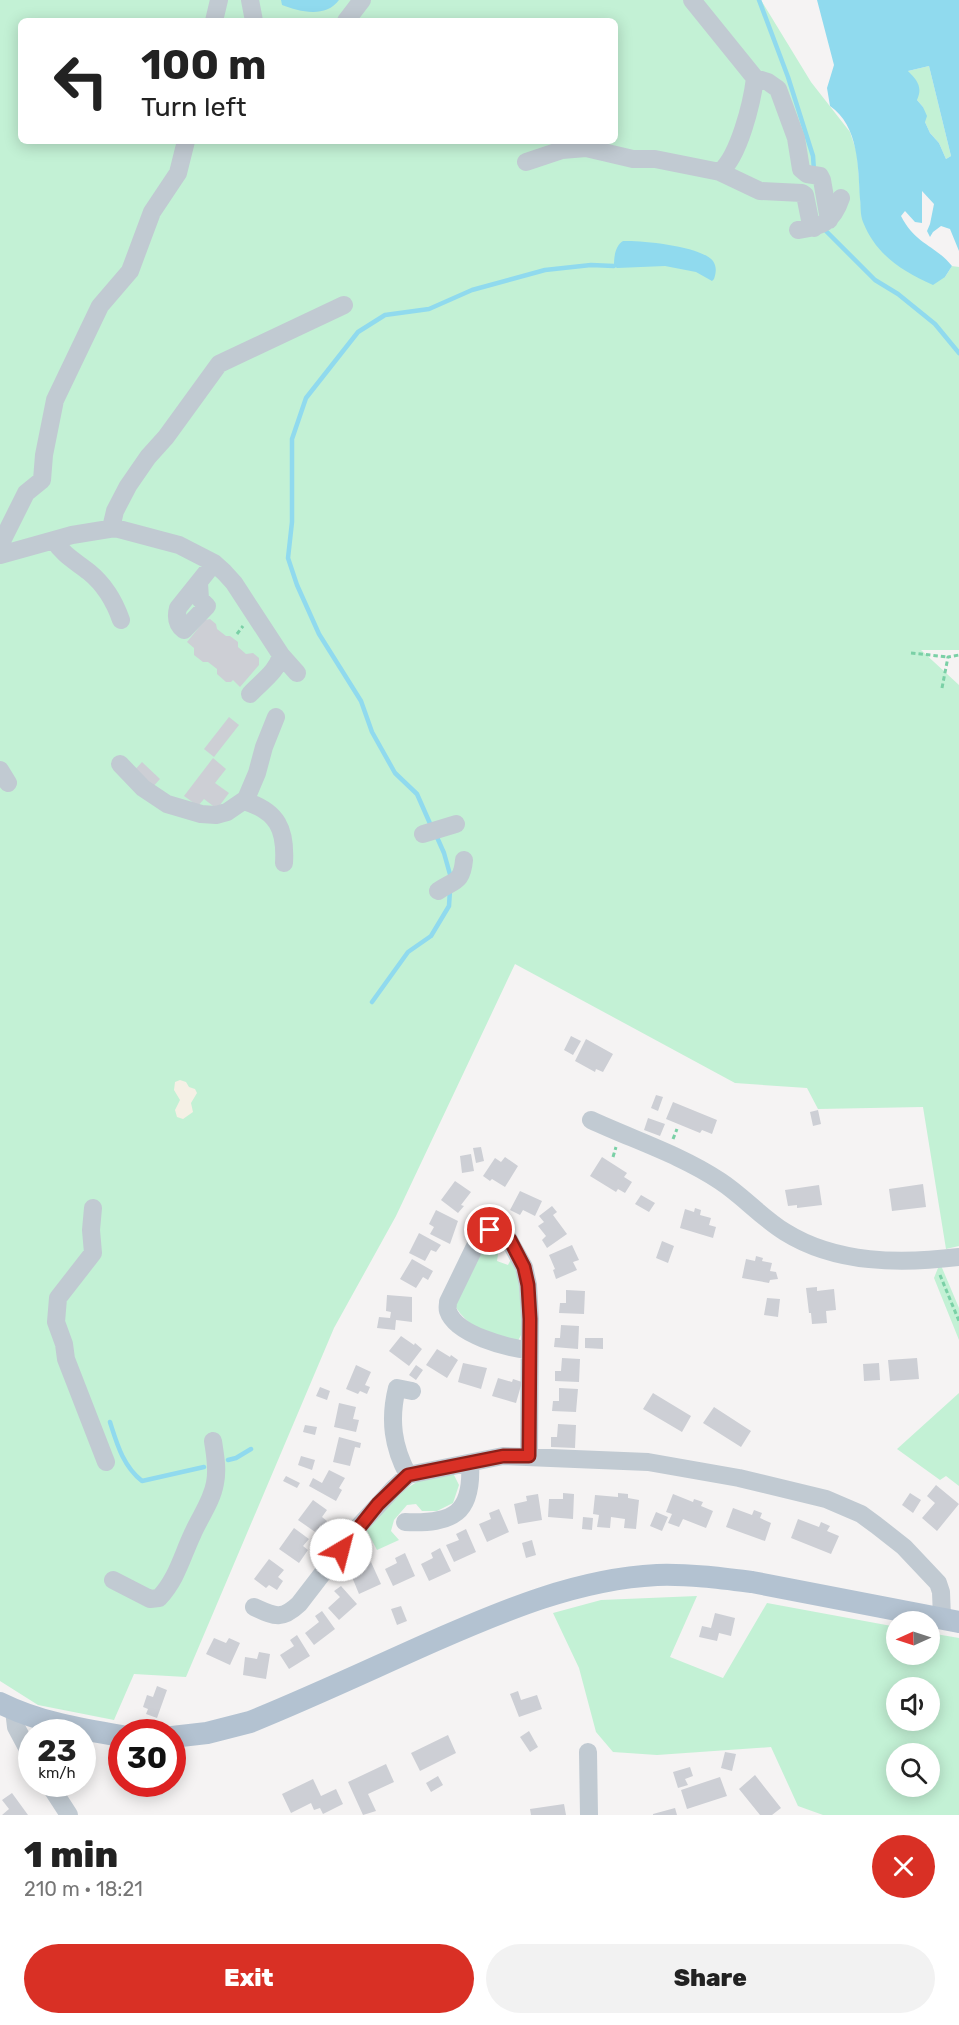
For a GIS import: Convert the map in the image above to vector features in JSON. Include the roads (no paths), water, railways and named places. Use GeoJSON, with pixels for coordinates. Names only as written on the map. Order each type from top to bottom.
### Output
{"type":"FeatureCollection","features":[{"type":"Feature","properties":{"kind":"main road"},"geometry":{"type":"LineString","coordinates":[[186,1735],[207,1733],[250,1722],[513,1607],[567,1590],[627,1578],[655,1575],[718,1577],[772,1585],[950,1620]]}},
{"type":"Feature","properties":{"kind":"main road"},"geometry":{"type":"LineString","coordinates":[[7,1707],[61,1725],[108,1733]]}},
{"type":"Feature","properties":{"kind":"street"},"geometry":{"type":"LineString","coordinates":[[215,18],[219,0]]}},
{"type":"Feature","properties":{"kind":"street"},"geometry":{"type":"LineString","coordinates":[[250,0],[253,18]]}},
{"type":"Feature","properties":{"kind":"street"},"geometry":{"type":"LineString","coordinates":[[348,18],[362,0]]}},
{"type":"Feature","properties":{"kind":"street"},"geometry":{"type":"LineString","coordinates":[[692,0],[755,78],[768,82],[778,89],[796,138],[801,169],[822,180],[818,225]]}},
{"type":"Feature","properties":{"kind":"street"},"geometry":{"type":"LineString","coordinates":[[720,172],[725,168],[737,143],[753,93],[755,78]]}},
{"type":"Feature","properties":{"kind":"street"},"geometry":{"type":"LineString","coordinates":[[0,544],[26,493],[42,480],[44,455],[55,400],[100,306],[130,271],[152,213],[178,173],[185,144]]}},
{"type":"Feature","properties":{"kind":"street"},"geometry":{"type":"LineString","coordinates":[[526,162],[562,150],[585,148],[633,159],[655,159],[720,172],[760,190],[802,193],[805,195],[810,220],[818,225]]}},
{"type":"Feature","properties":{"kind":"street"},"geometry":{"type":"LineString","coordinates":[[818,225],[837,210],[841,198]]}},
{"type":"Feature","properties":{"kind":"street"},"geometry":{"type":"LineString","coordinates":[[111,528],[115,511],[128,486],[219,364],[344,305]]}},
{"type":"Feature","properties":{"kind":"street"},"geometry":{"type":"LineString","coordinates":[[0,555],[54,540],[111,528],[179,545],[214,563],[234,583],[281,655],[297,673]]}},
{"type":"Feature","properties":{"kind":"street"},"geometry":{"type":"LineString","coordinates":[[54,540],[60,551],[89,572],[111,595],[121,620]]}},
{"type":"Feature","properties":{"kind":"street"},"geometry":{"type":"LineString","coordinates":[[199,583],[214,563]]}},
{"type":"Feature","properties":{"kind":"street"},"geometry":{"type":"LineString","coordinates":[[250,694],[279,664],[281,655]]}},
{"type":"Feature","properties":{"kind":"street"},"geometry":{"type":"LineString","coordinates":[[120,764],[135,781],[158,799],[201,814],[227,812],[244,801],[257,773],[276,717]]}},
{"type":"Feature","properties":{"kind":"street"},"geometry":{"type":"LineString","coordinates":[[244,801],[257,804],[270,812],[279,825],[285,846],[284,863]]}},
{"type":"Feature","properties":{"kind":"street"},"geometry":{"type":"LineString","coordinates":[[447,886],[463,871],[464,860]]}},
{"type":"Feature","properties":{"kind":"street"},"geometry":{"type":"LineString","coordinates":[[591,1120],[697,1167],[721,1182],[783,1231],[794,1237],[849,1257],[880,1260],[959,1257]]}},
{"type":"Feature","properties":{"kind":"street"},"geometry":{"type":"LineString","coordinates":[[93,1208],[91,1230],[93,1253],[58,1298],[56,1322],[64,1344],[66,1359],[106,1462]]}},
{"type":"Feature","properties":{"kind":"street"},"geometry":{"type":"LineString","coordinates":[[529,1350],[510,1348],[476,1336],[453,1319],[448,1311],[448,1302],[473,1250],[482,1234],[490,1230],[504,1233],[524,1267],[530,1306],[529,1456]]}},
{"type":"Feature","properties":{"kind":"street"},"geometry":{"type":"LineString","coordinates":[[408,1475],[399,1459],[394,1443],[393,1404],[398,1388],[412,1392]]}},
{"type":"Feature","properties":{"kind":"street"},"geometry":{"type":"LineString","coordinates":[[113,1580],[150,1599],[159,1599],[165,1592],[182,1563],[190,1538],[213,1490],[217,1469],[213,1441]]}},
{"type":"Feature","properties":{"kind":"street"},"geometry":{"type":"LineString","coordinates":[[254,1607],[278,1616],[289,1613],[299,1604],[366,1518],[408,1475],[503,1456],[529,1456],[614,1459],[689,1468],[790,1489],[843,1505],[861,1514],[891,1536],[938,1583],[950,1620]]}},
{"type":"Feature","properties":{"kind":"street"},"geometry":{"type":"LineString","coordinates":[[405,1522],[426,1523],[441,1520],[462,1508],[470,1490],[470,1463]]}},
{"type":"Feature","properties":{"kind":"street"},"geometry":{"type":"LineString","coordinates":[[7,1707],[18,1731]]}},
{"type":"Feature","properties":{"kind":"street"},"geometry":{"type":"LineString","coordinates":[[588,1752],[589,1815]]}},
{"type":"Feature","properties":{"kind":"street"},"geometry":{"type":"LineString","coordinates":[[57,1797],[69,1815]]}},
{"type":"Feature","properties":{"kind":"water"},"geometry":{"type":"Polygon","coordinates":[[[281,0],[339,0],[334,6],[312,12],[282,5],[281,0]]]}},
{"type":"Feature","properties":{"kind":"water"},"geometry":{"type":"Polygon","coordinates":[[[817,0],[959,0],[959,251],[950,229],[941,226],[930,237],[927,231],[934,204],[922,191],[922,223],[915,222],[905,211],[901,216],[919,239],[939,253],[952,266],[945,277],[933,285],[891,261],[868,234],[861,213],[857,161],[852,136],[840,114],[830,106],[827,88],[834,65],[817,0]],[[929,66],[908,71],[918,84],[917,100],[927,116],[925,122],[930,133],[939,143],[946,159],[951,156],[929,66]]]}},
{"type":"Feature","properties":{"kind":"water"},"geometry":{"type":"Polygon","coordinates":[[[623,241],[656,243],[696,251],[713,261],[716,270],[714,279],[712,281],[696,272],[665,266],[617,268],[614,266],[614,259],[618,246],[623,241]]]}},
{"type":"Feature","properties":{"kind":"waterway"},"geometry":{"type":"LineString","coordinates":[[759,0],[788,77],[813,156],[814,171]]}},
{"type":"Feature","properties":{"kind":"waterway"},"geometry":{"type":"LineString","coordinates":[[825,226],[826,231],[875,280],[898,294],[935,324],[959,353]]}},
{"type":"Feature","properties":{"kind":"waterway"},"geometry":{"type":"LineString","coordinates":[[432,828],[417,794],[395,773],[372,732],[361,701],[319,634],[297,585],[288,558],[292,522],[292,439],[306,398],[358,332],[385,315],[429,309],[472,290],[545,270],[591,265],[614,266]]}},
{"type":"Feature","properties":{"kind":"waterway"},"geometry":{"type":"LineString","coordinates":[[436,835],[451,878]]}},
{"type":"Feature","properties":{"kind":"waterway"},"geometry":{"type":"LineString","coordinates":[[372,1002],[408,952],[431,936],[449,906],[450,890]]}},
{"type":"Feature","properties":{"kind":"waterway"},"geometry":{"type":"LineString","coordinates":[[110,1422],[125,1462],[142,1481],[204,1467]]}},
{"type":"Feature","properties":{"kind":"waterway"},"geometry":{"type":"LineString","coordinates":[[228,1460],[251,1449]]}}]}
